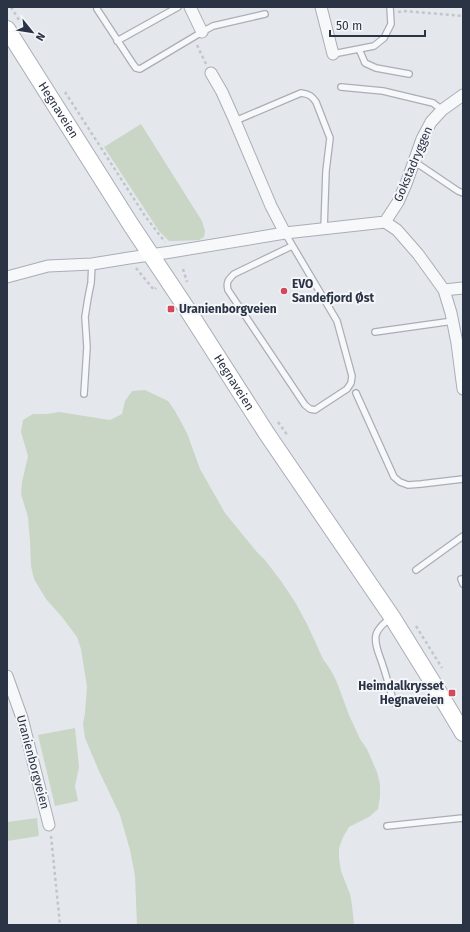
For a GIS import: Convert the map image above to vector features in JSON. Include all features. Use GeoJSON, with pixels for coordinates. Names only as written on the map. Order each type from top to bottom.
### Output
{"type":"FeatureCollection","features":[{"type":"Feature","properties":{"kind":"main road","name":"Hegnaveien"},"geometry":{"type":"LineString","coordinates":[[13,24],[150,255],[267,434],[392,617],[463,733]]}},
{"type":"Feature","properties":{"kind":"street"},"geometry":{"type":"LineString","coordinates":[[190,7],[197,35]]}},
{"type":"Feature","properties":{"kind":"street"},"geometry":{"type":"LineString","coordinates":[[321,7],[333,54]]}},
{"type":"Feature","properties":{"kind":"street"},"geometry":{"type":"LineString","coordinates":[[211,73],[236,121],[271,206],[285,233]]}},
{"type":"Feature","properties":{"kind":"street","name":"Gokstadryggen"},"geometry":{"type":"LineString","coordinates":[[385,222],[398,202],[422,140],[431,122],[442,110],[463,95]]}},
{"type":"Feature","properties":{"kind":"street"},"geometry":{"type":"LineString","coordinates":[[7,277],[48,266],[92,264],[285,233],[385,222],[397,230],[418,254],[444,290],[453,321],[463,389]]}},
{"type":"Feature","properties":{"kind":"street"},"geometry":{"type":"LineString","coordinates":[[444,290],[463,288]]}},
{"type":"Feature","properties":{"kind":"street","name":"Uranienborgveien"},"geometry":{"type":"LineString","coordinates":[[7,676],[22,718],[49,824]]}},
{"type":"Feature","properties":{"kind":"lane"},"geometry":{"type":"LineString","coordinates":[[117,41],[178,7]]}},
{"type":"Feature","properties":{"kind":"lane"},"geometry":{"type":"LineString","coordinates":[[97,9],[133,64],[136,68],[140,69],[213,26],[265,14]]}},
{"type":"Feature","properties":{"kind":"lane"},"geometry":{"type":"LineString","coordinates":[[333,54],[374,46],[384,38],[391,24],[390,10]]}},
{"type":"Feature","properties":{"kind":"lane"},"geometry":{"type":"LineString","coordinates":[[358,49],[365,64],[376,68],[409,74]]}},
{"type":"Feature","properties":{"kind":"lane"},"geometry":{"type":"LineString","coordinates":[[341,87],[383,91],[433,103],[442,110]]}},
{"type":"Feature","properties":{"kind":"lane"},"geometry":{"type":"LineString","coordinates":[[236,121],[301,93],[308,94],[313,97],[330,138],[326,171],[324,229]]}},
{"type":"Feature","properties":{"kind":"lane"},"geometry":{"type":"LineString","coordinates":[[413,162],[463,193]]}},
{"type":"Feature","properties":{"kind":"lane"},"geometry":{"type":"LineString","coordinates":[[285,233],[337,322],[352,376],[351,383],[347,389],[315,410],[310,409],[305,405],[228,290],[227,285],[228,279],[234,274],[292,246]]}},
{"type":"Feature","properties":{"kind":"lane"},"geometry":{"type":"LineString","coordinates":[[84,394],[87,347],[85,317],[91,283],[92,264]]}},
{"type":"Feature","properties":{"kind":"lane"},"geometry":{"type":"LineString","coordinates":[[375,332],[453,321]]}},
{"type":"Feature","properties":{"kind":"lane"},"geometry":{"type":"LineString","coordinates":[[356,393],[394,477],[400,482],[408,485],[463,479]]}},
{"type":"Feature","properties":{"kind":"lane"},"geometry":{"type":"LineString","coordinates":[[416,570],[463,536]]}},
{"type":"Feature","properties":{"kind":"lane"},"geometry":{"type":"LineString","coordinates":[[392,617],[382,625],[376,633],[376,639],[377,648],[394,702]]}},
{"type":"Feature","properties":{"kind":"lane"},"geometry":{"type":"LineString","coordinates":[[387,826],[463,818]]}},
{"type":"Feature","properties":{"kind":"path"},"geometry":{"type":"LineString","coordinates":[[11,7],[13,24]]}},
{"type":"Feature","properties":{"kind":"path"},"geometry":{"type":"LineString","coordinates":[[390,10],[463,16]]}},
{"type":"Feature","properties":{"kind":"path"},"geometry":{"type":"LineString","coordinates":[[197,35],[211,73]]}},
{"type":"Feature","properties":{"kind":"path"},"geometry":{"type":"LineString","coordinates":[[65,92],[145,216],[165,242]]}},
{"type":"Feature","properties":{"kind":"path"},"geometry":{"type":"LineString","coordinates":[[133,265],[154,290],[156,288]]}},
{"type":"Feature","properties":{"kind":"path"},"geometry":{"type":"LineString","coordinates":[[183,269],[186,281],[190,286]]}},
{"type":"Feature","properties":{"kind":"path"},"geometry":{"type":"LineString","coordinates":[[277,421],[291,441]]}},
{"type":"Feature","properties":{"kind":"path"},"geometry":{"type":"LineString","coordinates":[[416,626],[444,671]]}},
{"type":"Feature","properties":{"kind":"path"},"geometry":{"type":"LineString","coordinates":[[49,824],[60,925]]}},
{"type":"Feature","properties":{"kind":"green space"},"geometry":{"type":"Polygon","coordinates":[[[141,124],[202,221],[205,231],[204,237],[199,240],[169,241],[159,231],[104,147],[141,124]]]}},
{"type":"Feature","properties":{"kind":"green space"},"geometry":{"type":"Polygon","coordinates":[[[145,390],[168,401],[187,433],[200,469],[225,513],[265,560],[295,602],[323,659],[336,680],[349,715],[377,772],[380,784],[378,809],[369,817],[349,827],[339,848],[341,871],[350,894],[354,925],[137,925],[135,876],[130,850],[120,815],[85,738],[83,724],[87,687],[81,649],[77,637],[46,599],[34,579],[31,566],[28,517],[21,494],[28,456],[21,432],[23,420],[33,414],[59,412],[110,420],[122,414],[125,401],[132,391],[145,390]]]}},
{"type":"Feature","properties":{"kind":"green space"},"geometry":{"type":"Polygon","coordinates":[[[75,728],[79,767],[75,786],[78,801],[55,806],[38,735],[75,728]]]}},
{"type":"Feature","properties":{"kind":"green space"},"geometry":{"type":"Polygon","coordinates":[[[37,818],[39,836],[7,841],[7,822],[37,818]]]}},
{"type":"Feature","properties":{"kind":"place","name":"EVO Sandefjord Øst"},"geometry":{"type":"Point","coordinates":[284,291]}},
{"type":"Feature","properties":{"kind":"place","name":"Uranienborgveien"},"geometry":{"type":"Point","coordinates":[171,309]}},
{"type":"Feature","properties":{"kind":"place","name":"Heimdalkrysset Hegnaveien"},"geometry":{"type":"Point","coordinates":[452,693]}}]}
